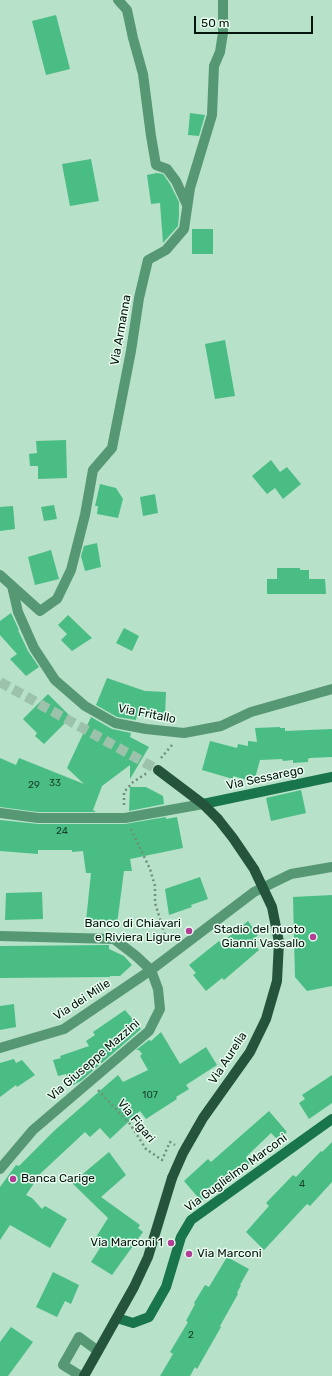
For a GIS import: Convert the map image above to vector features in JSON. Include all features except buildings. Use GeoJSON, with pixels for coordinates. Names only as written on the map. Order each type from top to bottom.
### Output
{"type":"FeatureCollection","features":[{"type":"Feature","properties":{"kind":"main road","name":"Via Aurelia"},"geometry":{"type":"LineString","coordinates":[[83,1376],[134,1287],[148,1257],[172,1178],[184,1150],[203,1118],[250,1052],[266,1019],[277,981],[279,942],[272,907],[254,868],[218,819],[203,804],[154,768]]}},
{"type":"Feature","properties":{"kind":"street"},"geometry":{"type":"LineString","coordinates":[[118,0],[127,10],[143,74],[150,136],[156,165],[167,169],[176,181],[187,205]]}},
{"type":"Feature","properties":{"kind":"street","name":"Via Armanna"},"geometry":{"type":"LineString","coordinates":[[0,575],[40,611],[57,599],[71,570],[85,515],[93,470],[112,448],[131,351],[139,298],[148,260],[166,250],[184,229],[190,188],[212,115],[214,66],[220,52],[223,33],[223,0]]}},
{"type":"Feature","properties":{"kind":"street","name":"Via Fritallo"},"geometry":{"type":"LineString","coordinates":[[12,586],[18,612],[34,648],[55,680],[85,706],[114,722],[146,729],[184,733],[221,726],[251,712],[332,689]]}},
{"type":"Feature","properties":{"kind":"street","name":"Via Sessarego"},"geometry":{"type":"LineString","coordinates":[[203,804],[332,777]]}},
{"type":"Feature","properties":{"kind":"street"},"geometry":{"type":"LineString","coordinates":[[0,813],[38,818],[125,818],[203,804]]}},
{"type":"Feature","properties":{"kind":"street","name":"Via dei Mille"},"geometry":{"type":"LineString","coordinates":[[0,1048],[64,1030],[151,970],[254,892],[291,874],[332,867]]}},
{"type":"Feature","properties":{"kind":"street","name":"Via Giuseppe Mazzini"},"geometry":{"type":"LineString","coordinates":[[0,936],[114,939],[151,970],[158,989],[160,1009],[149,1031],[33,1130],[0,1170]]}},
{"type":"Feature","properties":{"kind":"street","name":"Via Guglielmo Marconi"},"geometry":{"type":"LineString","coordinates":[[116,1318],[133,1323],[149,1317],[166,1286],[181,1237],[191,1220],[332,1119]]}},
{"type":"Feature","properties":{"kind":"street"},"geometry":{"type":"LineString","coordinates":[[83,1376],[63,1365],[79,1338],[98,1350]]}},
{"type":"Feature","properties":{"kind":"path","name":"Via Fritallo"},"geometry":{"type":"LineString","coordinates":[[125,818],[124,792],[133,782],[154,768],[184,733]]}},
{"type":"Feature","properties":{"kind":"path"},"geometry":{"type":"LineString","coordinates":[[125,818],[150,869],[155,886],[155,903],[165,935],[164,960]]}},
{"type":"Feature","properties":{"kind":"path","name":"Via Figari"},"geometry":{"type":"LineString","coordinates":[[90,1082],[130,1124],[146,1149],[162,1160],[170,1142],[184,1150]]}},
{"type":"Feature","properties":{"kind":"tunnel"},"geometry":{"type":"LineString","coordinates":[[0,682],[158,770]]}},
{"type":"Feature","properties":{"kind":"place","name":"Banco di Chiavari e Riviera Ligure"},"geometry":{"type":"Point","coordinates":[189,931]}},
{"type":"Feature","properties":{"kind":"place","name":"Stadio del nuoto Gianni Vassallo"},"geometry":{"type":"Point","coordinates":[313,937]}},
{"type":"Feature","properties":{"kind":"place","name":"Banca Carige"},"geometry":{"type":"Point","coordinates":[13,1179]}},
{"type":"Feature","properties":{"kind":"place","name":"Via Marconi 1"},"geometry":{"type":"Point","coordinates":[171,1243]}},
{"type":"Feature","properties":{"kind":"place","name":"Via Marconi"},"geometry":{"type":"Point","coordinates":[189,1254]}}]}
